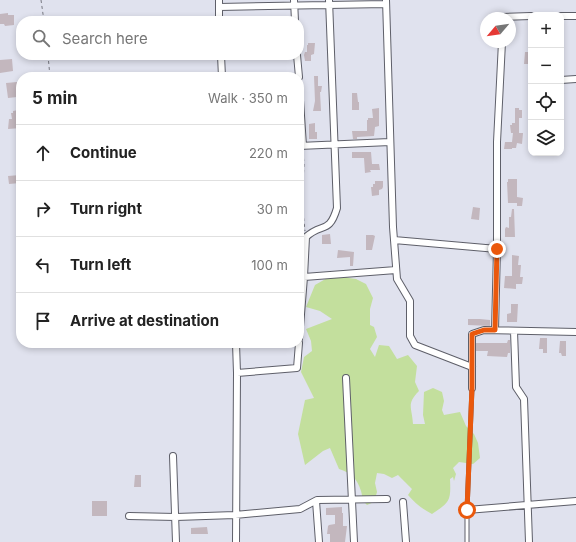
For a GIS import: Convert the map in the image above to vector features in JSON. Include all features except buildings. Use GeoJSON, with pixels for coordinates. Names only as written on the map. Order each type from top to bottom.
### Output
{"type":"FeatureCollection","features":[{"type":"Feature","properties":{"kind":"street"},"geometry":{"type":"LineString","coordinates":[[294,2],[295,16]]}},
{"type":"Feature","properties":{"kind":"street"},"geometry":{"type":"LineString","coordinates":[[329,2],[337,208],[335,217],[330,225],[306,237],[304,277],[396,270]]}},
{"type":"Feature","properties":{"kind":"street"},"geometry":{"type":"LineString","coordinates":[[220,16],[219,3],[386,2],[390,142],[396,270],[397,278],[410,301],[410,336],[415,345],[472,367]]}},
{"type":"Feature","properties":{"kind":"street"},"geometry":{"type":"LineString","coordinates":[[516,17],[528,16]]}},
{"type":"Feature","properties":{"kind":"street"},"geometry":{"type":"LineString","coordinates":[[564,16],[576,16]]}},
{"type":"Feature","properties":{"kind":"street"},"geometry":{"type":"LineString","coordinates":[[495,330],[497,142],[502,48]]}},
{"type":"Feature","properties":{"kind":"street"},"geometry":{"type":"LineString","coordinates":[[221,60],[222,72]]}},
{"type":"Feature","properties":{"kind":"street"},"geometry":{"type":"LineString","coordinates":[[297,60],[298,72]]}},
{"type":"Feature","properties":{"kind":"street"},"geometry":{"type":"LineString","coordinates":[[564,80],[576,79]]}},
{"type":"Feature","properties":{"kind":"street"},"geometry":{"type":"LineString","coordinates":[[304,146],[390,142]]}},
{"type":"Feature","properties":{"kind":"street"},"geometry":{"type":"LineString","coordinates":[[394,240],[497,249]]}},
{"type":"Feature","properties":{"kind":"street"},"geometry":{"type":"LineString","coordinates":[[472,388],[472,334],[484,330],[576,332]]}},
{"type":"Feature","properties":{"kind":"street"},"geometry":{"type":"LineString","coordinates":[[514,331],[516,387],[524,399],[529,542]]}},
{"type":"Feature","properties":{"kind":"street"},"geometry":{"type":"LineString","coordinates":[[236,348],[236,542]]}},
{"type":"Feature","properties":{"kind":"street"},"geometry":{"type":"LineString","coordinates":[[237,373],[297,368],[299,348]]}},
{"type":"Feature","properties":{"kind":"street"},"geometry":{"type":"LineString","coordinates":[[346,378],[354,542]]}},
{"type":"Feature","properties":{"kind":"street"},"geometry":{"type":"LineString","coordinates":[[173,456],[176,542]]}},
{"type":"Feature","properties":{"kind":"street"},"geometry":{"type":"LineString","coordinates":[[128,516],[176,517],[235,515],[300,509],[316,501],[387,499]]}},
{"type":"Feature","properties":{"kind":"street"},"geometry":{"type":"LineString","coordinates":[[316,501],[319,542]]}},
{"type":"Feature","properties":{"kind":"street"},"geometry":{"type":"LineString","coordinates":[[467,510],[576,501]]}},
{"type":"Feature","properties":{"kind":"street"},"geometry":{"type":"LineString","coordinates":[[403,502],[406,542]]}},
{"type":"Feature","properties":{"kind":"lane"},"geometry":{"type":"LineString","coordinates":[[467,542],[472,388]]}},
{"type":"Feature","properties":{"kind":"path"},"geometry":{"type":"LineString","coordinates":[[41,0],[43,16]]}},
{"type":"Feature","properties":{"kind":"path"},"geometry":{"type":"LineString","coordinates":[[48,60],[50,72]]}},
{"type":"Feature","properties":{"kind":"path"},"geometry":{"type":"LineString","coordinates":[[304,220],[306,237]]}},
{"type":"Feature","properties":{"kind":"green space"},"geometry":{"type":"Polygon","coordinates":[[[340,275],[356,279],[366,284],[373,298],[370,309],[370,325],[374,327],[377,337],[370,349],[375,357],[379,345],[389,346],[397,359],[408,355],[417,366],[415,382],[419,391],[412,399],[411,403],[413,424],[425,424],[423,415],[424,392],[433,388],[442,392],[444,401],[442,410],[444,415],[460,412],[466,426],[474,434],[478,443],[480,458],[473,464],[459,462],[453,468],[456,474],[454,481],[453,477],[450,479],[450,492],[448,500],[443,507],[432,514],[413,501],[408,495],[412,489],[398,475],[392,478],[384,474],[377,473],[375,483],[377,492],[374,502],[367,505],[363,500],[358,483],[350,474],[339,469],[330,448],[323,451],[305,465],[298,434],[305,400],[314,398],[301,372],[304,357],[312,351],[311,341],[306,329],[332,319],[320,311],[306,307],[315,285],[329,277],[340,275]]]}},
{"type":"Feature","properties":{"kind":"route"},"geometry":{"type":"LineString","coordinates":[[467,510],[472,388],[472,334],[484,330],[495,330],[497,249]]}}]}
